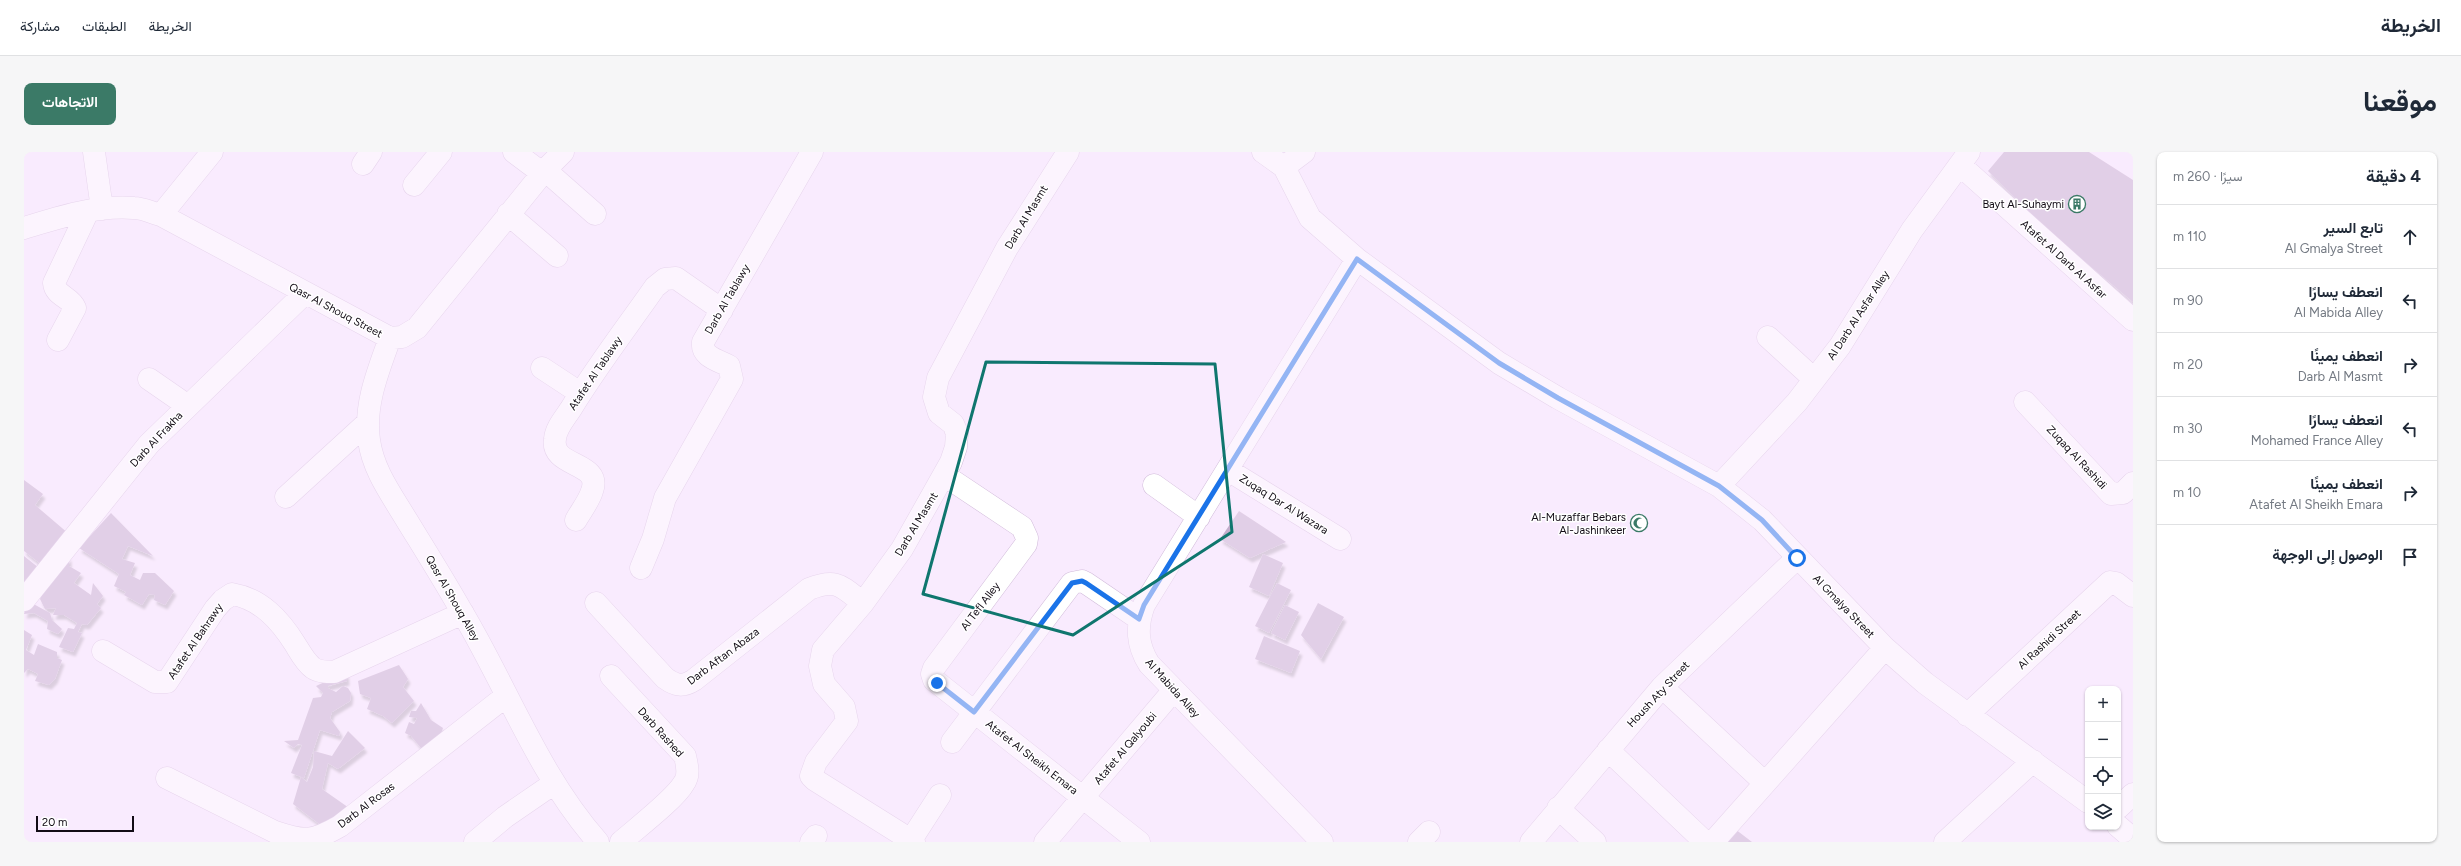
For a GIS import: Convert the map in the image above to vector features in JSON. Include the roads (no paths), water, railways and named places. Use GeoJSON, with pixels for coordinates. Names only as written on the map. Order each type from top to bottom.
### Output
{"type":"FeatureCollection","features":[{"type":"Feature","properties":{"kind":"street"},"geometry":{"type":"LineString","coordinates":[[58,340],[75,308],[73,304],[56,291],[54,283],[95,210],[94,152]]}},
{"type":"Feature","properties":{"kind":"street"},"geometry":{"type":"LineString","coordinates":[[161,215],[212,152]]}},
{"type":"Feature","properties":{"kind":"street"},"geometry":{"type":"LineString","coordinates":[[414,185],[441,152]]}},
{"type":"Feature","properties":{"kind":"street"},"geometry":{"type":"LineString","coordinates":[[514,152],[543,172],[596,214]]}},
{"type":"Feature","properties":{"kind":"street","name":"Qasr Al Shouq Street"},"geometry":{"type":"LineString","coordinates":[[24,228],[95,210],[135,208],[161,215],[390,338],[402,337],[418,328],[508,214],[543,172],[563,152]]}},
{"type":"Feature","properties":{"kind":"street","name":"Darb Al Tablawy"},"geometry":{"type":"LineString","coordinates":[[641,568],[653,539],[665,498],[732,379],[729,366],[706,355],[702,348],[703,342],[812,152]]}},
{"type":"Feature","properties":{"kind":"street","name":"Darb Al Masmt"},"geometry":{"type":"LineString","coordinates":[[912,841],[811,776],[816,762],[847,722],[844,707],[824,684],[820,666],[824,650],[863,603],[902,549],[944,476],[956,447],[957,433],[952,424],[940,413],[934,397],[938,378],[1007,248],[1068,152]]}},
{"type":"Feature","properties":{"kind":"street"},"geometry":{"type":"LineString","coordinates":[[1263,152],[1284,167],[1304,152]]}},
{"type":"Feature","properties":{"kind":"street","name":"Atafet Al Darb Al Asfar"},"geometry":{"type":"LineString","coordinates":[[1964,159],[2133,320]]}},
{"type":"Feature","properties":{"kind":"street","name":"Al Darb Al Asfar Alley"},"geometry":{"type":"LineString","coordinates":[[1719,486],[1797,402],[1840,346],[1912,230],[1964,159]]}},
{"type":"Feature","properties":{"kind":"street","name":"Al Gmalya Street"},"geometry":{"type":"LineString","coordinates":[[1284,167],[1310,218],[1357,259],[1499,363],[1558,398],[1719,486],[1762,520],[1885,648],[1925,683],[2085,800]]}},
{"type":"Feature","properties":{"kind":"street"},"geometry":{"type":"LineString","coordinates":[[508,214],[557,256]]}},
{"type":"Feature","properties":{"kind":"street","name":"Al Mabida Alley"},"geometry":{"type":"LineString","coordinates":[[1322,842],[1173,691],[1143,654],[1138,631],[1139,619],[1144,605],[1357,259]]}},
{"type":"Feature","properties":{"kind":"street","name":"Atafet Al Tablawy"},"geometry":{"type":"LineString","coordinates":[[576,520],[593,491],[594,480],[590,472],[561,457],[556,451],[554,441],[556,432],[580,393],[655,287],[665,279],[676,278],[722,310]]}},
{"type":"Feature","properties":{"kind":"street","name":"Darb Al Frakha"},"geometry":{"type":"LineString","coordinates":[[24,600],[132,464],[188,406],[305,293]]}},
{"type":"Feature","properties":{"kind":"street"},"geometry":{"type":"LineString","coordinates":[[1768,337],[1814,379]]}},
{"type":"Feature","properties":{"kind":"street","name":"Qasr Al Shouq Alley"},"geometry":{"type":"LineString","coordinates":[[390,338],[371,396],[367,423],[369,442],[378,471],[463,613],[554,784],[577,818],[598,842]]}},
{"type":"Feature","properties":{"kind":"street"},"geometry":{"type":"LineString","coordinates":[[542,368],[580,393]]}},
{"type":"Feature","properties":{"kind":"street"},"geometry":{"type":"LineString","coordinates":[[149,379],[188,406]]}},
{"type":"Feature","properties":{"kind":"street","name":"Zuqaq Al Rashidi"},"geometry":{"type":"LineString","coordinates":[[2025,402],[2111,494],[2123,493],[2133,483]]}},
{"type":"Feature","properties":{"kind":"street"},"geometry":{"type":"LineString","coordinates":[[286,497],[367,423]]}},
{"type":"Feature","properties":{"kind":"street","name":"Zuqaq Dar Al Wazara"},"geometry":{"type":"LineString","coordinates":[[1228,470],[1340,539]]}},
{"type":"Feature","properties":{"kind":"street","name":"Al Tefl Alley"},"geometry":{"type":"LineString","coordinates":[[934,668],[1026,544],[1027,538],[1022,526],[944,476]]}},
{"type":"Feature","properties":{"kind":"street"},"geometry":{"type":"LineString","coordinates":[[1154,485],[1199,517]]}},
{"type":"Feature","properties":{"kind":"street","name":"Housh Aty Street"},"geometry":{"type":"LineString","coordinates":[[1531,842],[1558,808],[1662,687],[1797,558]]}},
{"type":"Feature","properties":{"kind":"street"},"geometry":{"type":"LineString","coordinates":[[952,742],[1072,583],[1082,581],[1086,583],[1139,619]]}},
{"type":"Feature","properties":{"kind":"street","name":"Darb Aftan Abaza"},"geometry":{"type":"LineString","coordinates":[[596,603],[665,678],[674,684],[685,686],[808,589],[825,582],[836,583],[863,603]]}},
{"type":"Feature","properties":{"kind":"street","name":"Al Rashidi Street"},"geometry":{"type":"LineString","coordinates":[[1967,715],[2110,582],[2116,583],[2133,596]]}},
{"type":"Feature","properties":{"kind":"street","name":"Atafet Al Bahrawy"},"geometry":{"type":"LineString","coordinates":[[103,651],[155,682],[167,682],[215,609],[223,600],[232,594],[247,597],[266,609],[286,630],[306,662],[315,669],[334,672],[463,613]]}},
{"type":"Feature","properties":{"kind":"street"},"geometry":{"type":"LineString","coordinates":[[1714,842],[1885,648]]}},
{"type":"Feature","properties":{"kind":"street","name":"Atafet Al Sheikh Emara"},"geometry":{"type":"LineString","coordinates":[[934,668],[932,674],[934,680],[1084,797],[1139,842]]}},
{"type":"Feature","properties":{"kind":"street","name":"Darb Rashed"},"geometry":{"type":"LineString","coordinates":[[611,676],[685,756],[688,769],[685,782],[676,792],[621,842]]}},
{"type":"Feature","properties":{"kind":"street"},"geometry":{"type":"LineString","coordinates":[[1662,687],[1765,783]]}},
{"type":"Feature","properties":{"kind":"street","name":"Atafet Al Qalyoubi"},"geometry":{"type":"LineString","coordinates":[[1045,842],[1173,691]]}},
{"type":"Feature","properties":{"kind":"street","name":"Darb Al Rosas"},"geometry":{"type":"LineString","coordinates":[[167,778],[290,839],[309,841],[340,826],[506,696]]}},
{"type":"Feature","properties":{"kind":"street"},"geometry":{"type":"LineString","coordinates":[[1608,750],[1705,842]]}},
{"type":"Feature","properties":{"kind":"street"},"geometry":{"type":"LineString","coordinates":[[1946,842],[2033,761]]}},
{"type":"Feature","properties":{"kind":"street"},"geometry":{"type":"LineString","coordinates":[[475,842],[505,817],[554,784]]}},
{"type":"Feature","properties":{"kind":"street"},"geometry":{"type":"LineString","coordinates":[[912,841],[940,794]]}},
{"type":"Feature","properties":{"kind":"street"},"geometry":{"type":"LineString","coordinates":[[2121,805],[2133,794]]}},
{"type":"Feature","properties":{"kind":"street"},"geometry":{"type":"LineString","coordinates":[[1558,808],[1595,842]]}},
{"type":"Feature","properties":{"kind":"street"},"geometry":{"type":"LineString","coordinates":[[2121,828],[2133,838]]}},
{"type":"Feature","properties":{"kind":"place","name":"Bayt Al-Suhaymi"},"geometry":{"type":"Point","coordinates":[2077,204]}},
{"type":"Feature","properties":{"kind":"place","name":"Al-Muzaffar Bebars Al-Jashinkeer"},"geometry":{"type":"Point","coordinates":[1639,523]}}]}
